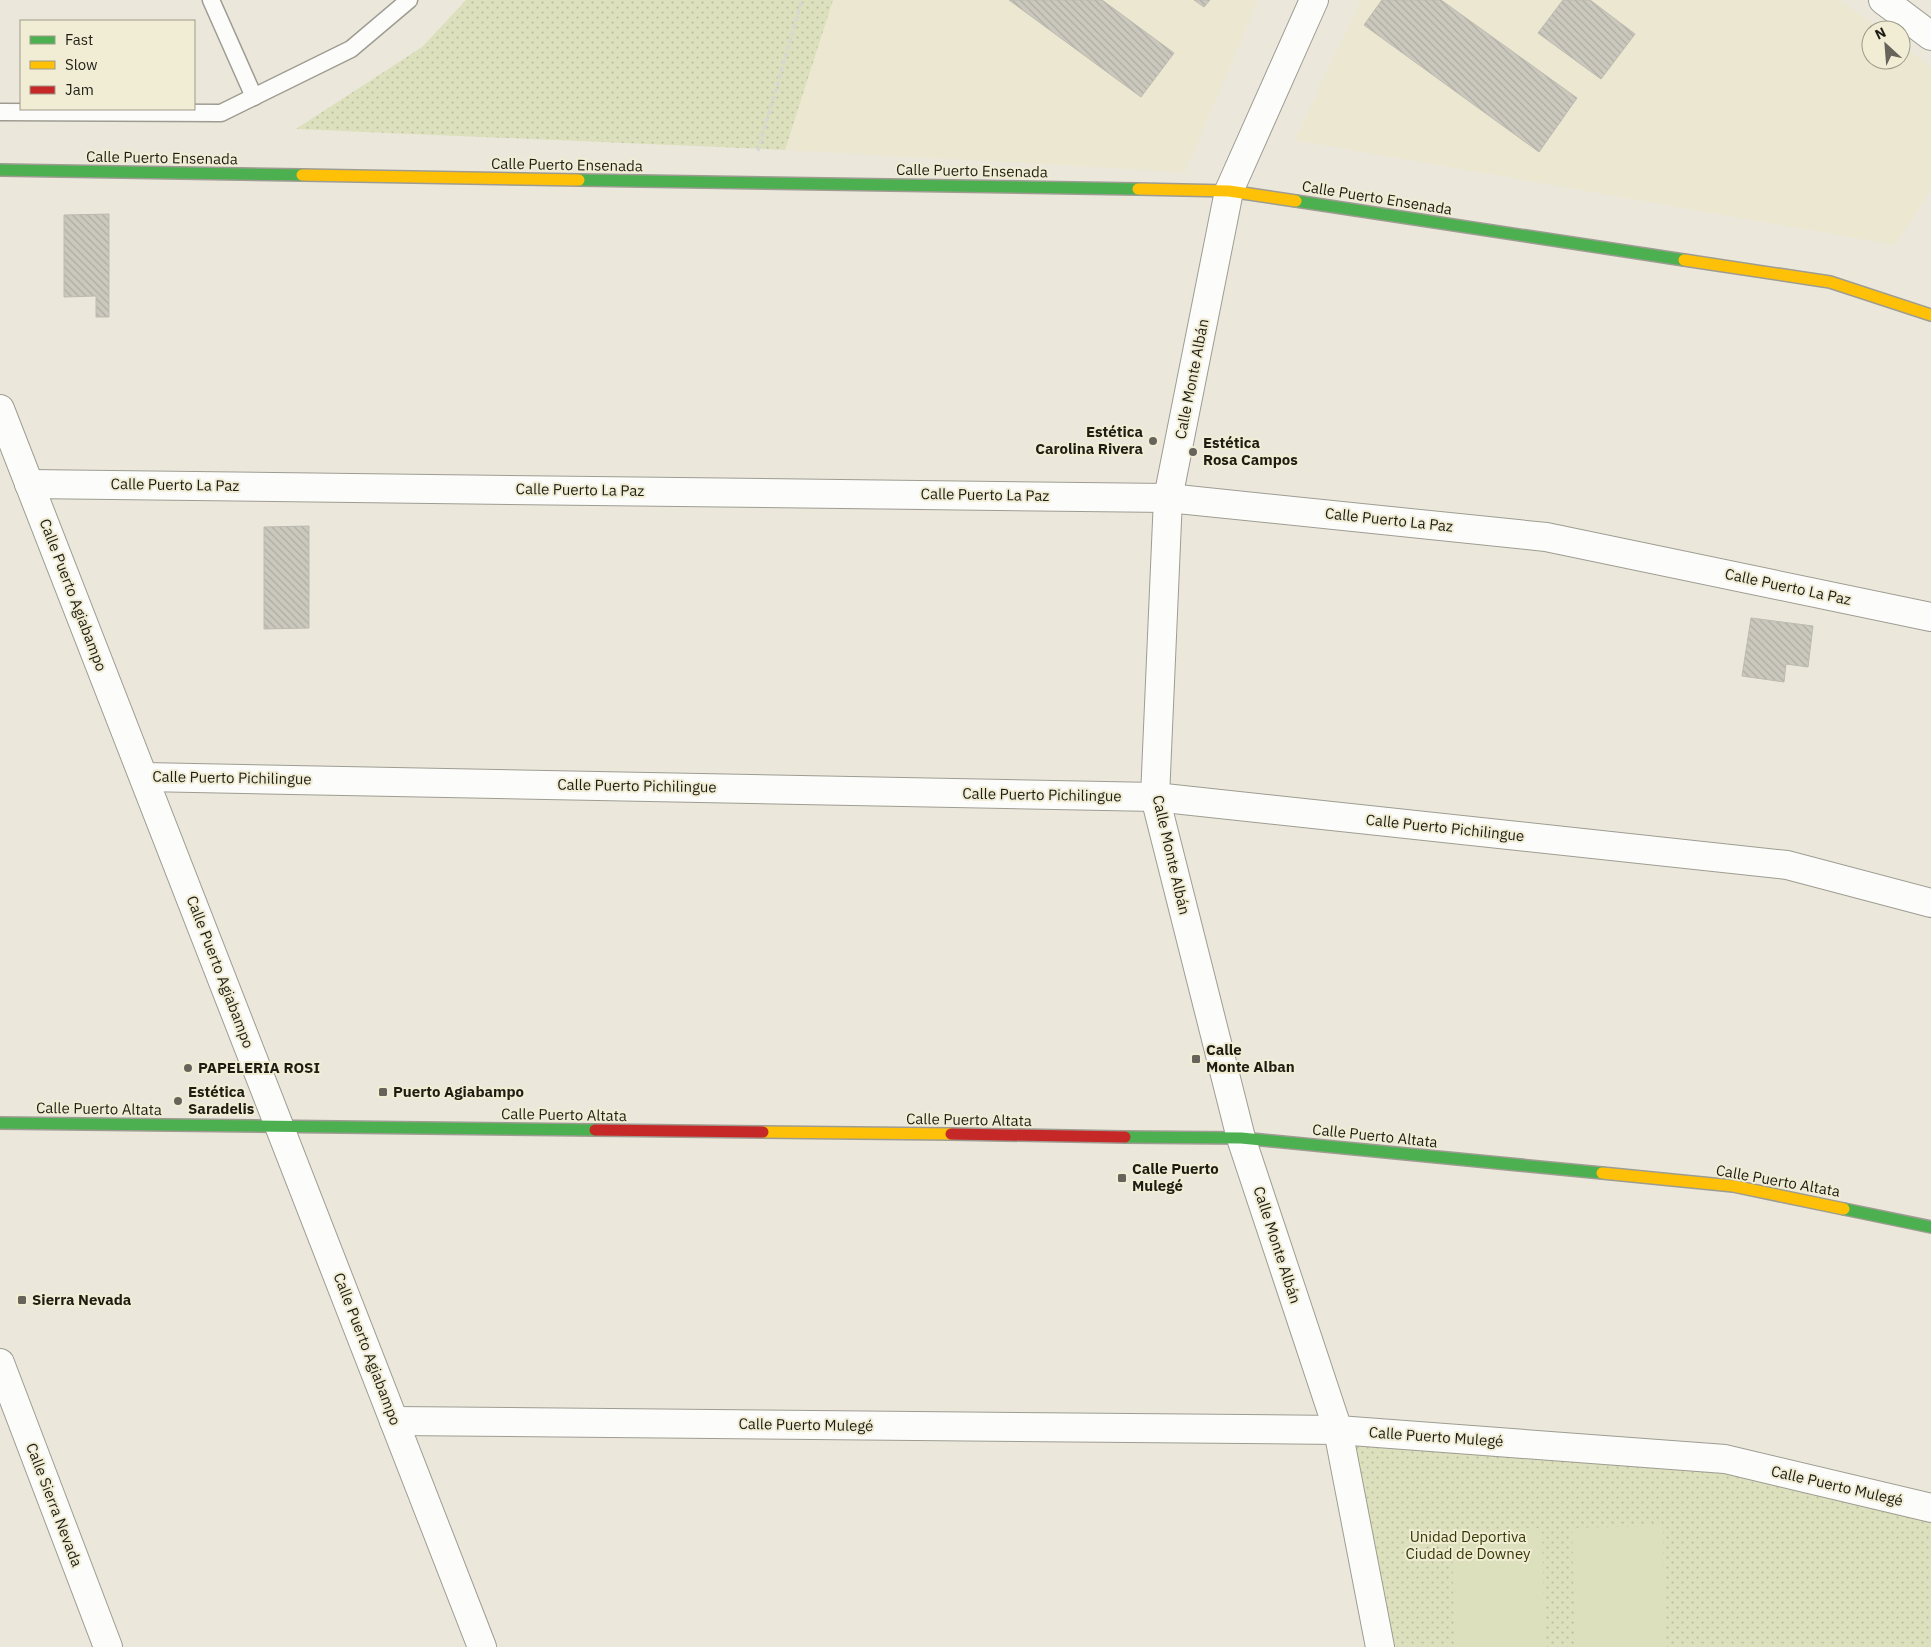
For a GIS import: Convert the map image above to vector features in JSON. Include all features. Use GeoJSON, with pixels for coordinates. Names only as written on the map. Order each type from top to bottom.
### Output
{"type":"FeatureCollection","features":[{"type":"Feature","properties":{"kind":"street","name":"Calle Monte Albán"},"geometry":{"type":"LineString","coordinates":[[1314,0],[1229,191],[1168,498],[1155,797],[1241,1138],[1338,1430],[1380,1647]]}},
{"type":"Feature","properties":{"kind":"street"},"geometry":{"type":"LineString","coordinates":[[1883,0],[1931,36]]}},
{"type":"Feature","properties":{"kind":"street","name":"Calle Puerto Ensenada"},"geometry":{"type":"LineString","coordinates":[[0,170],[1229,191],[1830,282],[1931,314]]}},
{"type":"Feature","properties":{"kind":"street","name":"Calle Puerto Agiabampo"},"geometry":{"type":"LineString","coordinates":[[0,409],[482,1647]]}},
{"type":"Feature","properties":{"kind":"street","name":"Calle Puerto La Paz"},"geometry":{"type":"LineString","coordinates":[[29,484],[1168,498],[1546,537],[1931,617]]}},
{"type":"Feature","properties":{"kind":"street","name":"Calle Puerto Pichilingue"},"geometry":{"type":"LineString","coordinates":[[144,776],[1155,797],[1787,865],[1931,903]]}},
{"type":"Feature","properties":{"kind":"street","name":"Calle Puerto Altata"},"geometry":{"type":"LineString","coordinates":[[0,1123],[1241,1138],[1733,1186],[1931,1227]]}},
{"type":"Feature","properties":{"kind":"street","name":"Calle Sierra Nevada"},"geometry":{"type":"LineString","coordinates":[[0,1363],[108,1647]]}},
{"type":"Feature","properties":{"kind":"street","name":"Calle Puerto Mulegé"},"geometry":{"type":"LineString","coordinates":[[394,1421],[1338,1430],[1725,1459],[1931,1508]]}},
{"type":"Feature","properties":{"kind":"lane"},"geometry":{"type":"LineString","coordinates":[[211,0],[254,97]]}},
{"type":"Feature","properties":{"kind":"lane"},"geometry":{"type":"LineString","coordinates":[[0,112],[221,113],[351,49],[409,0]]}},
{"type":"Feature","properties":{"kind":"path"},"geometry":{"type":"LineString","coordinates":[[749,183],[802,0]]}},
{"type":"Feature","properties":{"kind":"shaded area"},"geometry":{"type":"Polygon","coordinates":[[[830,0],[1258,0],[1185,172],[785,150],[830,0]]]}},
{"type":"Feature","properties":{"kind":"shaded area"},"geometry":{"type":"Polygon","coordinates":[[[1361,0],[1840,0],[1867,20],[1861,20],[1861,70],[1911,70],[1911,52],[1931,67],[1931,190],[1895,245],[1295,140],[1361,0]]]}},
{"type":"Feature","properties":{"kind":"green space"},"geometry":{"type":"Polygon","coordinates":[[[466,0],[833,0],[785,150],[296,129],[422,47],[466,0]]]}},
{"type":"Feature","properties":{"kind":"green space","name":"Unidad Deportiva Ciudad de Downey"},"geometry":{"type":"Polygon","coordinates":[[[1344,1436],[1723,1467],[1931,1513],[1931,1647],[1382,1647],[1344,1436]]]}},
{"type":"Feature","properties":{"kind":"green space"},"geometry":{"type":"Polygon","coordinates":[[[1663,1526],[1665,1647],[1575,1647],[1572,1528],[1663,1526]]]}},
{"type":"Feature","properties":{"kind":"green space"},"geometry":{"type":"Polygon","coordinates":[[[1542,1528],[1545,1647],[1454,1647],[1452,1530],[1542,1528]]]}},
{"type":"Feature","properties":{"kind":"building"},"geometry":{"type":"Polygon","coordinates":[[[1009,0],[1102,0],[1174,53],[1141,97],[1009,0]]]}},
{"type":"Feature","properties":{"kind":"building"},"geometry":{"type":"Polygon","coordinates":[[[1194,0],[1210,0],[1204,7],[1194,0]]]}},
{"type":"Feature","properties":{"kind":"building"},"geometry":{"type":"Polygon","coordinates":[[[1382,0],[1441,0],[1577,98],[1539,152],[1364,25],[1382,0]]]}},
{"type":"Feature","properties":{"kind":"building"},"geometry":{"type":"Polygon","coordinates":[[[1563,0],[1590,0],[1635,34],[1601,79],[1538,33],[1563,0]]]}},
{"type":"Feature","properties":{"kind":"building"},"geometry":{"type":"Polygon","coordinates":[[[109,214],[109,317],[96,317],[96,296],[64,297],[64,215],[109,214]]]}},
{"type":"Feature","properties":{"kind":"building"},"geometry":{"type":"Polygon","coordinates":[[[309,526],[309,628],[264,629],[264,527],[309,526]]]}},
{"type":"Feature","properties":{"kind":"building"},"geometry":{"type":"Polygon","coordinates":[[[1751,618],[1813,626],[1808,667],[1786,664],[1784,682],[1742,676],[1751,618]]]}},
{"type":"Feature","properties":{"kind":"traffic: fast"},"geometry":{"type":"LineString","coordinates":[[0,170],[302,175]]}},
{"type":"Feature","properties":{"kind":"traffic: fast"},"geometry":{"type":"LineString","coordinates":[[579,180],[1138,189]]}},
{"type":"Feature","properties":{"kind":"traffic: fast"},"geometry":{"type":"LineString","coordinates":[[1296,201],[1684,260]]}},
{"type":"Feature","properties":{"kind":"traffic: fast"},"geometry":{"type":"LineString","coordinates":[[0,1123],[595,1130]]}},
{"type":"Feature","properties":{"kind":"traffic: fast"},"geometry":{"type":"LineString","coordinates":[[1125,1137],[1241,1138],[1602,1173]]}},
{"type":"Feature","properties":{"kind":"traffic: fast"},"geometry":{"type":"LineString","coordinates":[[1844,1209],[1931,1227]]}},
{"type":"Feature","properties":{"kind":"traffic: slow"},"geometry":{"type":"LineString","coordinates":[[302,175],[579,180]]}},
{"type":"Feature","properties":{"kind":"traffic: slow"},"geometry":{"type":"LineString","coordinates":[[1138,189],[1229,191],[1296,201]]}},
{"type":"Feature","properties":{"kind":"traffic: slow"},"geometry":{"type":"LineString","coordinates":[[1684,260],[1830,282],[1931,315]]}},
{"type":"Feature","properties":{"kind":"traffic: slow"},"geometry":{"type":"LineString","coordinates":[[763,1132],[951,1134]]}},
{"type":"Feature","properties":{"kind":"traffic: slow"},"geometry":{"type":"LineString","coordinates":[[1602,1173],[1733,1186],[1844,1209]]}},
{"type":"Feature","properties":{"kind":"traffic: jam"},"geometry":{"type":"LineString","coordinates":[[595,1130],[763,1132]]}},
{"type":"Feature","properties":{"kind":"traffic: jam"},"geometry":{"type":"LineString","coordinates":[[951,1134],[1125,1137]]}},
{"type":"Feature","properties":{"kind":"place","name":"Estética Carolina Rivera"},"geometry":{"type":"Point","coordinates":[1153,441]}},
{"type":"Feature","properties":{"kind":"place","name":"Estética Rosa Campos"},"geometry":{"type":"Point","coordinates":[1193,452]}},
{"type":"Feature","properties":{"kind":"place","name":"Calle Monte Alban"},"geometry":{"type":"Point","coordinates":[1196,1059]}},
{"type":"Feature","properties":{"kind":"place","name":"PAPELERIA ROSI"},"geometry":{"type":"Point","coordinates":[188,1068]}},
{"type":"Feature","properties":{"kind":"place","name":"Puerto Agiabampo"},"geometry":{"type":"Point","coordinates":[383,1092]}},
{"type":"Feature","properties":{"kind":"place","name":"Estética Saradelis"},"geometry":{"type":"Point","coordinates":[178,1101]}},
{"type":"Feature","properties":{"kind":"place","name":"Calle Puerto Mulegé"},"geometry":{"type":"Point","coordinates":[1122,1178]}},
{"type":"Feature","properties":{"kind":"place","name":"Sierra Nevada"},"geometry":{"type":"Point","coordinates":[22,1300]}}]}
